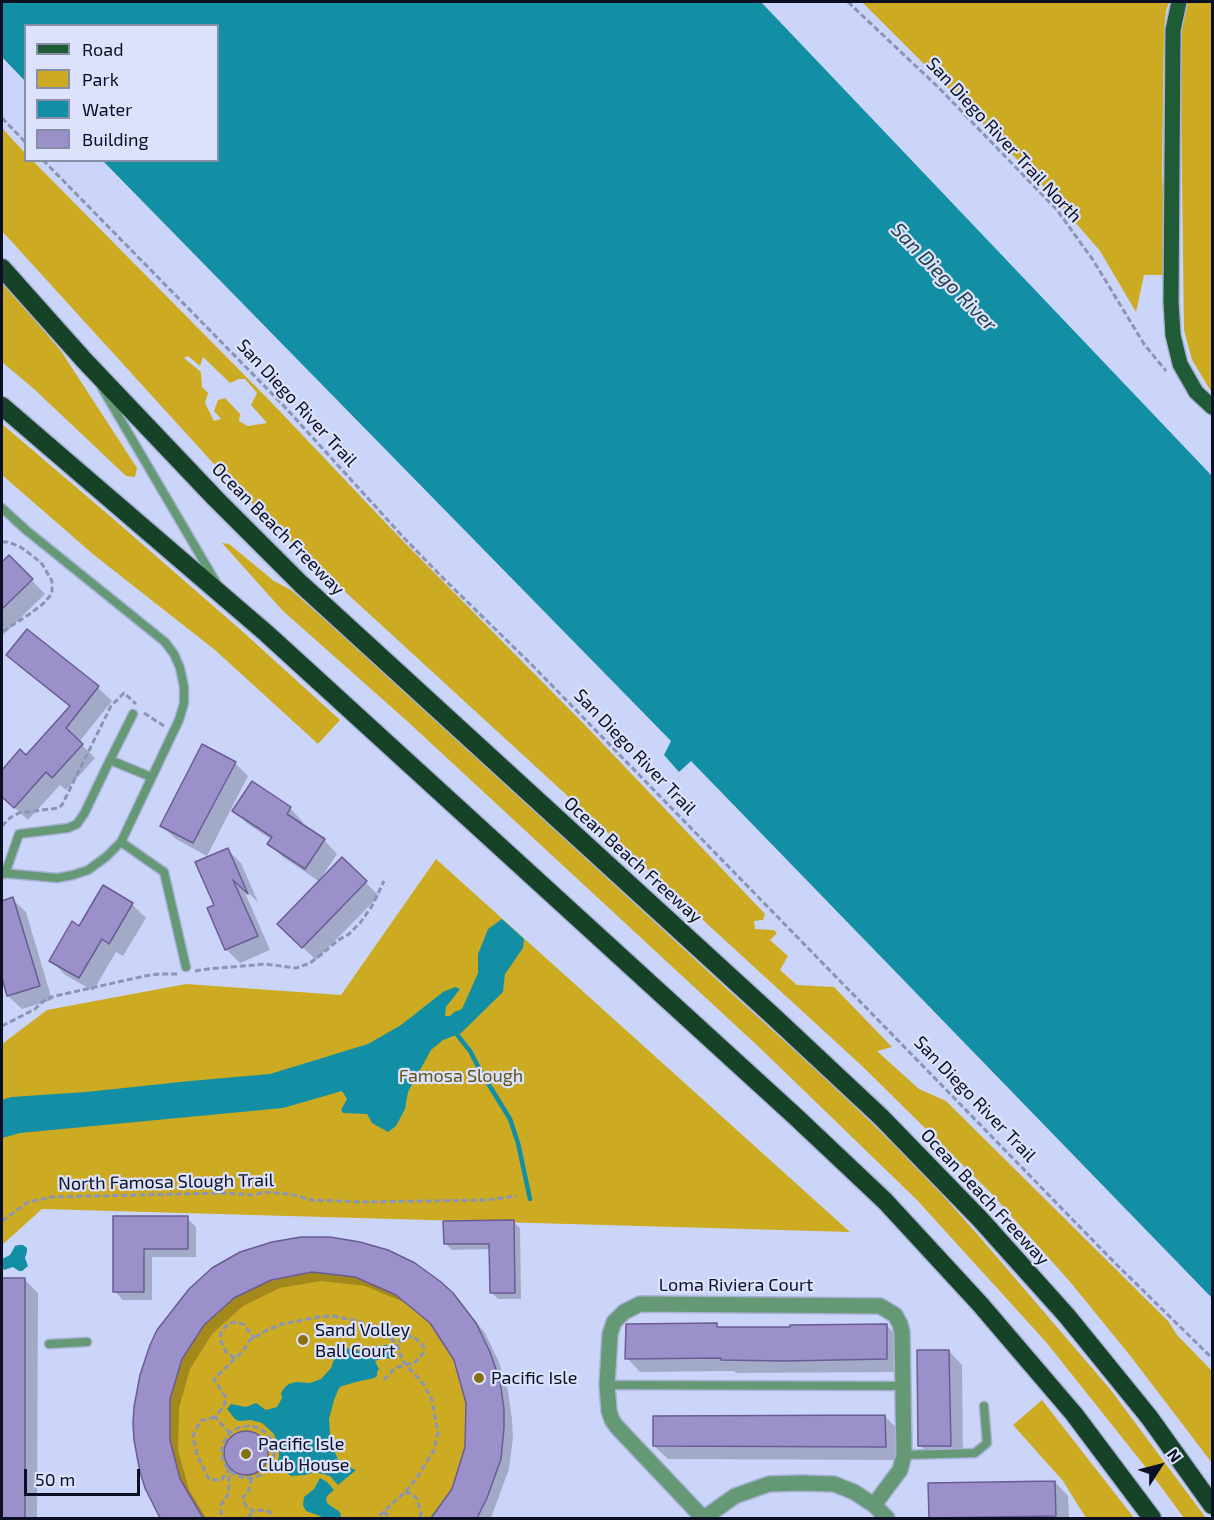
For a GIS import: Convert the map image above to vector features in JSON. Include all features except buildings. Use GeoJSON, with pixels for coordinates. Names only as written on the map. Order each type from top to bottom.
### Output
{"type":"FeatureCollection","features":[{"type":"Feature","properties":{"kind":"highway","name":"Ocean Beach Freeway"},"geometry":{"type":"LineString","coordinates":[[2,268],[84,360],[215,498],[301,584],[774,1016],[881,1117],[980,1219],[1066,1316],[1149,1417],[1212,1504]]}},
{"type":"Feature","properties":{"kind":"highway"},"geometry":{"type":"LineString","coordinates":[[2,406],[227,599],[376,732],[885,1201],[980,1304],[1074,1414],[1152,1518]]}},
{"type":"Feature","properties":{"kind":"main road"},"geometry":{"type":"LineString","coordinates":[[1179,2],[1173,30],[1171,302],[1173,335],[1180,364],[1196,392],[1212,407]]}},
{"type":"Feature","properties":{"kind":"street","name":"Loma Riviera Court"},"geometry":{"type":"LineString","coordinates":[[704,1518],[612,1420],[609,1411],[607,1384],[610,1334],[614,1322],[624,1312],[640,1304],[880,1306],[895,1316],[902,1332],[904,1455],[900,1470],[874,1504]]}},
{"type":"Feature","properties":{"kind":"street"},"geometry":{"type":"LineString","coordinates":[[704,1518],[735,1496],[769,1484],[834,1484],[874,1504],[887,1518]]}},
{"type":"Feature","properties":{"kind":"lane"},"geometry":{"type":"LineString","coordinates":[[84,360],[227,599]]}},
{"type":"Feature","properties":{"kind":"lane"},"geometry":{"type":"LineString","coordinates":[[2,508],[165,642],[180,668],[184,687],[184,703],[174,731],[121,842],[88,870],[74,875],[57,878],[3,874],[19,834],[68,828],[77,824],[133,714]]}},
{"type":"Feature","properties":{"kind":"lane"},"geometry":{"type":"LineString","coordinates":[[110,760],[151,777]]}},
{"type":"Feature","properties":{"kind":"lane"},"geometry":{"type":"LineString","coordinates":[[121,842],[164,872],[187,971]]}},
{"type":"Feature","properties":{"kind":"lane"},"geometry":{"type":"LineString","coordinates":[[49,1344],[87,1342]]}},
{"type":"Feature","properties":{"kind":"lane"},"geometry":{"type":"LineString","coordinates":[[607,1384],[904,1386]]}},
{"type":"Feature","properties":{"kind":"lane"},"geometry":{"type":"LineString","coordinates":[[904,1455],[975,1454],[987,1443],[984,1406]]}},
{"type":"Feature","properties":{"kind":"path","name":"San Diego River Trail North"},"geometry":{"type":"LineString","coordinates":[[848,2],[939,88],[1057,210],[1093,260],[1144,344],[1165,371]]}},
{"type":"Feature","properties":{"kind":"path"},"geometry":{"type":"LineString","coordinates":[[2,118],[24,141]]}},
{"type":"Feature","properties":{"kind":"path","name":"San Diego River Trail"},"geometry":{"type":"LineString","coordinates":[[45,162],[283,405],[445,580],[532,665],[1115,1263],[1212,1358]]}},
{"type":"Feature","properties":{"kind":"path"},"geometry":{"type":"LineString","coordinates":[[2,542],[19,546],[33,556],[42,564],[52,581],[52,591],[44,603],[2,632]]}},
{"type":"Feature","properties":{"kind":"path"},"geometry":{"type":"LineString","coordinates":[[2,826],[19,813],[58,808],[62,805],[111,706],[124,693],[140,710],[174,731]]}},
{"type":"Feature","properties":{"kind":"path"},"geometry":{"type":"LineString","coordinates":[[2,1026],[34,1009],[46,999],[145,976],[265,964],[296,968],[310,963],[360,923],[372,906],[384,881]]}},
{"type":"Feature","properties":{"kind":"path","name":"North Famosa Slough Trail"},"geometry":{"type":"LineString","coordinates":[[2,1221],[28,1202],[52,1197],[224,1193],[255,1195],[263,1192],[290,1194],[311,1200],[363,1202],[487,1200],[517,1196]]}},
{"type":"Feature","properties":{"kind":"path"},"geometry":{"type":"LineString","coordinates":[[229,1470],[222,1479],[209,1479],[197,1455],[193,1437],[201,1421],[215,1416],[224,1406],[226,1398],[214,1379],[243,1351],[250,1340],[267,1330],[282,1324],[318,1317],[347,1318],[387,1334],[397,1345],[403,1361],[424,1385],[432,1400],[438,1433],[434,1450],[418,1476],[405,1492],[377,1518]]}},
{"type":"Feature","properties":{"kind":"path"},"geometry":{"type":"LineString","coordinates":[[235,1359],[226,1353],[220,1339],[225,1327],[238,1322],[244,1325],[254,1338]]}},
{"type":"Feature","properties":{"kind":"path"},"geometry":{"type":"LineString","coordinates":[[384,1380],[390,1371],[420,1358],[424,1348],[412,1336],[403,1338],[397,1345]]}},
{"type":"Feature","properties":{"kind":"path"},"geometry":{"type":"LineString","coordinates":[[215,1416],[230,1433]]}},
{"type":"Feature","properties":{"kind":"path"},"geometry":{"type":"LineString","coordinates":[[224,1518],[220,1504],[230,1493],[229,1470],[223,1459],[222,1450],[225,1441],[230,1433],[246,1427],[254,1427],[268,1437],[272,1445],[272,1462],[261,1475],[252,1478],[240,1477],[229,1470]]}},
{"type":"Feature","properties":{"kind":"path"},"geometry":{"type":"LineString","coordinates":[[252,1478],[248,1493],[243,1497],[247,1507],[253,1511],[270,1512],[272,1518]]}},
{"type":"Feature","properties":{"kind":"path"},"geometry":{"type":"LineString","coordinates":[[405,1492],[417,1499],[420,1518]]}},
{"type":"Feature","properties":{"kind":"path"},"geometry":{"type":"LineString","coordinates":[[248,1518],[253,1511]]}},
{"type":"Feature","properties":{"kind":"path"},"geometry":{"type":"LineString","coordinates":[[384,1511],[389,1518]]}},
{"type":"Feature","properties":{"kind":"green space"},"geometry":{"type":"Polygon","coordinates":[[[862,2],[1169,2],[1164,31],[1163,275],[1144,275],[1136,312],[1100,251],[1055,199],[862,2]]]}},
{"type":"Feature","properties":{"kind":"green space"},"geometry":{"type":"Polygon","coordinates":[[[1187,2],[1212,2],[1212,393],[1192,360],[1184,330],[1180,25],[1187,2]]]}},
{"type":"Feature","properties":{"kind":"green space"},"geometry":{"type":"Polygon","coordinates":[[[2,128],[24,152],[24,162],[34,162],[270,401],[765,914],[763,920],[754,921],[755,929],[774,930],[777,933],[770,940],[788,956],[780,970],[797,985],[834,987],[892,1047],[877,1051],[919,1089],[946,1101],[1168,1321],[1177,1335],[1212,1371],[1212,1463],[1071,1283],[991,1193],[862,1066],[293,544],[223,474],[2,231],[2,128]],[[188,356],[184,358],[201,372],[202,387],[208,393],[205,403],[214,421],[221,419],[214,411],[218,400],[225,398],[240,414],[239,421],[248,426],[267,423],[251,405],[257,393],[245,379],[230,383],[203,357],[200,366],[188,356]]]}},
{"type":"Feature","properties":{"kind":"green space"},"geometry":{"type":"Polygon","coordinates":[[[2,282],[61,351],[137,468],[135,477],[126,476],[2,362],[2,282]]]}},
{"type":"Feature","properties":{"kind":"green space"},"geometry":{"type":"Polygon","coordinates":[[[2,424],[242,631],[340,720],[318,744],[215,650],[94,555],[2,475],[2,424]]]}},
{"type":"Feature","properties":{"kind":"green space"},"geometry":{"type":"Polygon","coordinates":[[[222,543],[229,544],[274,581],[291,590],[374,663],[824,1077],[920,1170],[1110,1389],[1206,1518],[1184,1518],[1046,1342],[917,1200],[761,1049],[407,721],[283,611],[222,543]]]}},
{"type":"Feature","properties":{"kind":"green space","name":"Famosa Slough"},"geometry":{"type":"Polygon","coordinates":[[[436,859],[850,1232],[42,1209],[2,1245],[2,1044],[47,1010],[186,984],[341,995],[436,859]]]}},
{"type":"Feature","properties":{"kind":"green space"},"geometry":{"type":"Polygon","coordinates":[[[312,1272],[355,1277],[396,1295],[430,1323],[454,1360],[466,1403],[465,1447],[452,1489],[431,1518],[205,1518],[180,1479],[170,1440],[170,1399],[182,1359],[204,1325],[234,1298],[271,1280],[312,1272]]]}},
{"type":"Feature","properties":{"kind":"green space"},"geometry":{"type":"Polygon","coordinates":[[[1042,1400],[1134,1518],[1086,1518],[1063,1481],[1013,1425],[1042,1400]]]}},
{"type":"Feature","properties":{"kind":"water","name":"San Diego River"},"geometry":{"type":"Polygon","coordinates":[[[2,2],[761,2],[1212,476],[1212,1298],[691,761],[679,772],[664,755],[671,741],[104,162],[219,162],[219,24],[24,24],[24,80],[2,57],[2,2]]]}},
{"type":"Feature","properties":{"kind":"water"},"geometry":{"type":"Polygon","coordinates":[[[502,919],[524,939],[523,948],[505,974],[503,992],[461,1033],[443,1040],[431,1050],[408,1092],[405,1109],[396,1126],[388,1132],[372,1123],[367,1114],[343,1113],[341,1110],[347,1099],[342,1091],[283,1108],[20,1133],[2,1138],[2,1100],[11,1097],[270,1074],[368,1044],[401,1025],[443,992],[455,987],[460,989],[446,1007],[445,1016],[450,1016],[462,1009],[478,973],[478,954],[488,929],[502,919]]]}},
{"type":"Feature","properties":{"kind":"water"},"geometry":{"type":"Polygon","coordinates":[[[15,1246],[27,1248],[25,1258],[28,1266],[22,1271],[13,1267],[4,1270],[2,1259],[10,1255],[15,1246]]]}},
{"type":"Feature","properties":{"kind":"water"},"geometry":{"type":"Polygon","coordinates":[[[383,1345],[392,1345],[397,1359],[384,1358],[375,1361],[379,1369],[377,1376],[342,1386],[334,1400],[329,1419],[333,1448],[340,1464],[356,1470],[338,1485],[330,1476],[315,1472],[291,1476],[284,1470],[275,1470],[279,1457],[279,1445],[273,1433],[262,1423],[235,1419],[227,1409],[231,1404],[246,1407],[256,1403],[266,1410],[277,1407],[285,1387],[296,1382],[310,1383],[321,1379],[331,1368],[337,1352],[342,1348],[355,1349],[365,1354],[373,1346],[377,1346],[378,1350],[383,1345]]]}},
{"type":"Feature","properties":{"kind":"water"},"geometry":{"type":"Polygon","coordinates":[[[320,1478],[334,1490],[326,1500],[340,1512],[341,1518],[323,1518],[306,1511],[303,1505],[304,1497],[314,1489],[320,1478]]]}},
{"type":"Feature","properties":{"kind":"waterway"},"geometry":{"type":"LineString","coordinates":[[455,1032],[470,1051],[510,1119],[518,1143],[530,1199]]}},
{"type":"Feature","properties":{"kind":"place","name":"Sand Volley Ball Court"},"geometry":{"type":"Point","coordinates":[303,1340]}},
{"type":"Feature","properties":{"kind":"place","name":"Pacific Isle"},"geometry":{"type":"Point","coordinates":[479,1378]}},
{"type":"Feature","properties":{"kind":"place","name":"Pacific Isle Club House"},"geometry":{"type":"Point","coordinates":[246,1454]}}]}
